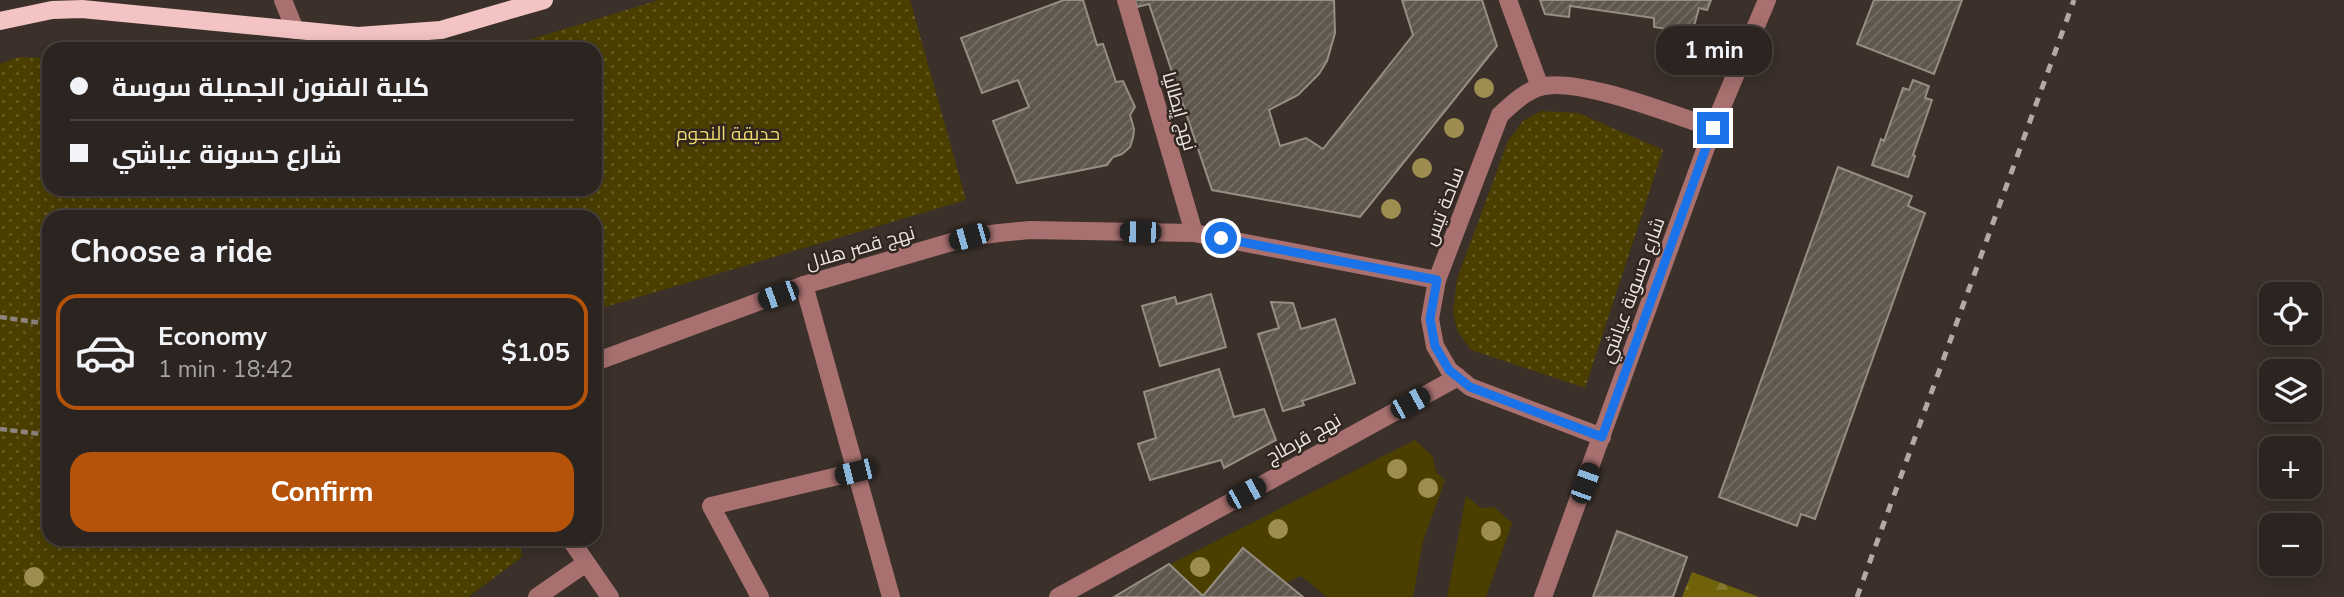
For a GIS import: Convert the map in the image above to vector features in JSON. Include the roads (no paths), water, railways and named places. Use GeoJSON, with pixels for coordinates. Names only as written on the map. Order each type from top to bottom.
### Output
{"type":"FeatureCollection","features":[{"type":"Feature","properties":{"kind":"main road"},"geometry":{"type":"LineString","coordinates":[[0,22],[52,10],[128,6],[295,30],[358,36],[441,30],[544,0]]}},
{"type":"Feature","properties":{"kind":"street"},"geometry":{"type":"LineString","coordinates":[[283,0],[295,30]]}},
{"type":"Feature","properties":{"kind":"street","name":"نهج إيطاليا"},"geometry":{"type":"LineString","coordinates":[[1126,0],[1194,233]]}},
{"type":"Feature","properties":{"kind":"street"},"geometry":{"type":"LineString","coordinates":[[1508,0],[1540,87],[1564,84],[1588,89],[1713,128]]}},
{"type":"Feature","properties":{"kind":"street","name":"شارع حسونة عياشي"},"geometry":{"type":"LineString","coordinates":[[1543,597],[1713,128],[1767,0]]}},
{"type":"Feature","properties":{"kind":"street","name":"ساحة تيس"},"geometry":{"type":"LineString","coordinates":[[1540,87],[1518,98],[1500,115],[1437,280],[1430,319],[1435,346],[1449,370],[1470,387],[1602,437]]}},
{"type":"Feature","properties":{"kind":"street","name":"نهج قصر هلال"},"geometry":{"type":"LineString","coordinates":[[602,359],[804,285],[969,237],[1030,230],[1194,233],[1437,280]]}},
{"type":"Feature","properties":{"kind":"street"},"geometry":{"type":"LineString","coordinates":[[804,285],[891,597]]}},
{"type":"Feature","properties":{"kind":"street","name":"نهج قرطاج"},"geometry":{"type":"LineString","coordinates":[[1058,597],[1458,377]]}},
{"type":"Feature","properties":{"kind":"street"},"geometry":{"type":"LineString","coordinates":[[760,597],[711,506],[855,472]]}},
{"type":"Feature","properties":{"kind":"street"},"geometry":{"type":"LineString","coordinates":[[575,546],[610,597]]}},
{"type":"Feature","properties":{"kind":"street"},"geometry":{"type":"LineString","coordinates":[[537,597],[586,563]]}},
{"type":"Feature","properties":{"kind":"railway"},"geometry":{"type":"LineString","coordinates":[[1857,597],[2074,0]]}},
{"type":"Feature","properties":{"kind":"park label","name":"حديقة النجوم"},"geometry":{"type":"Point","coordinates":[728,133]}}]}
